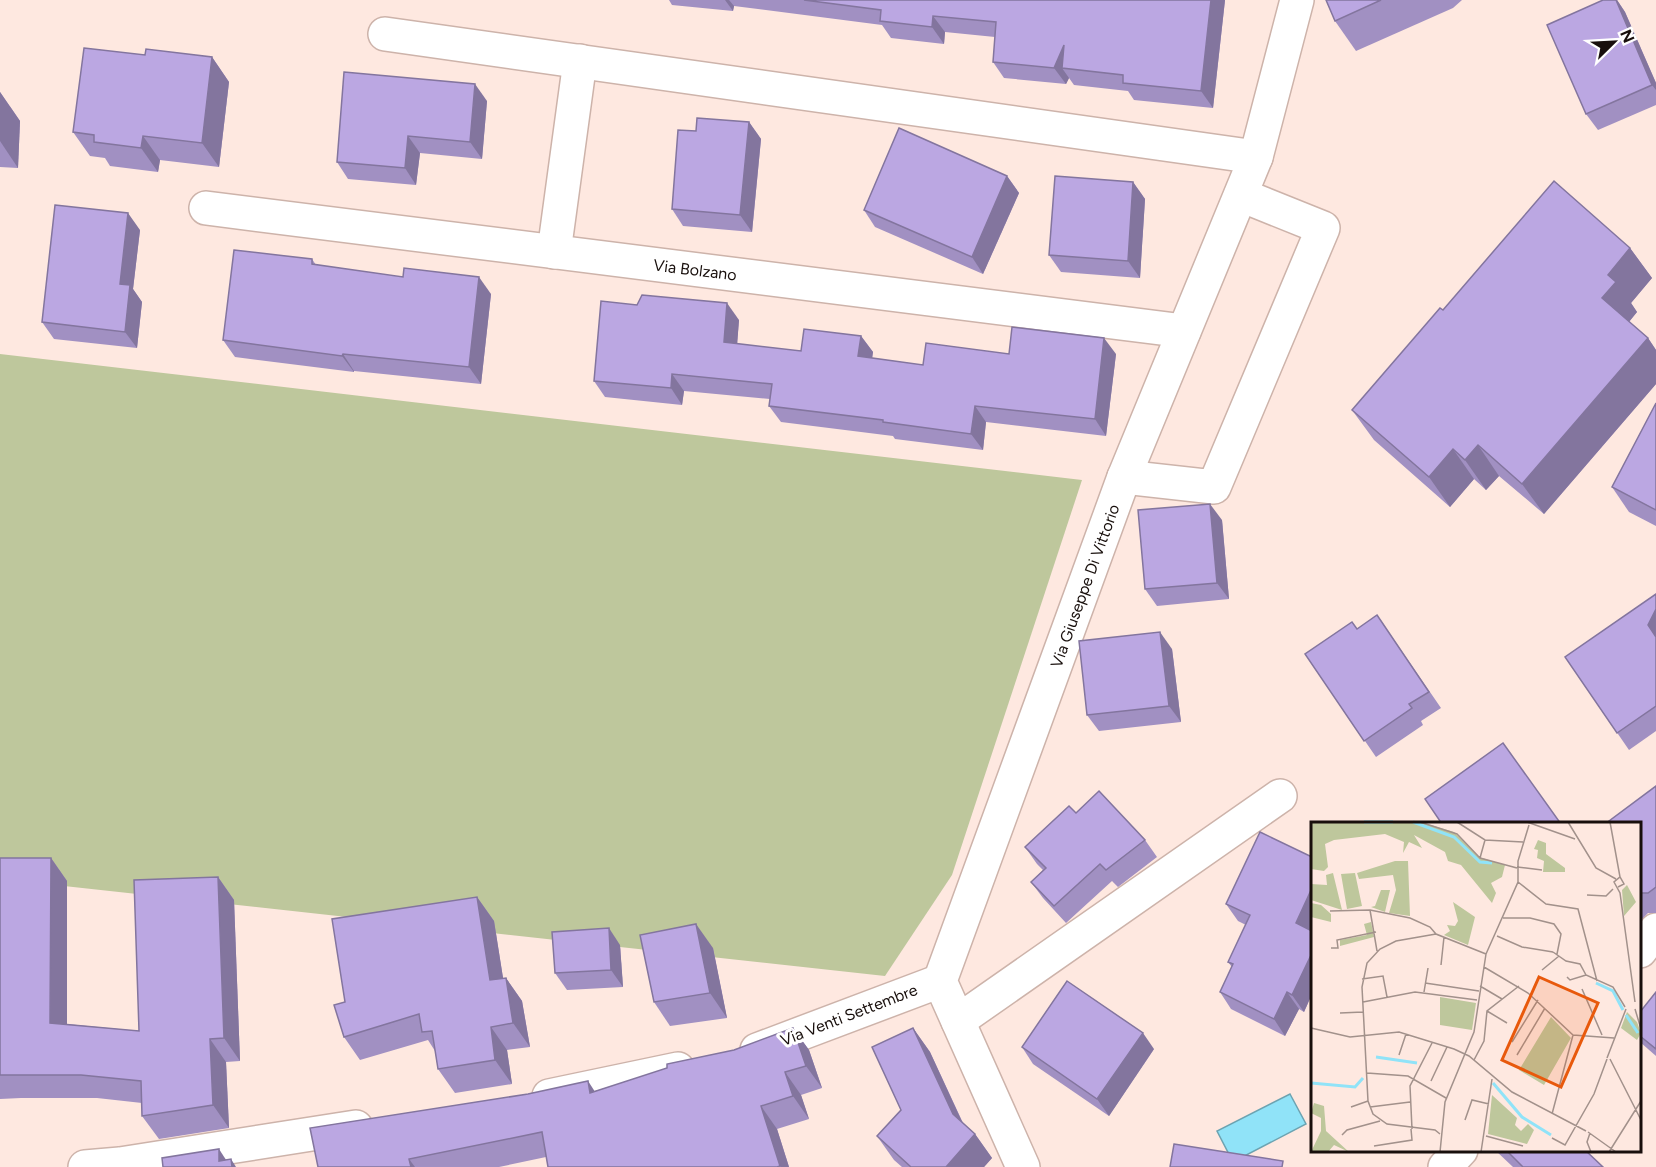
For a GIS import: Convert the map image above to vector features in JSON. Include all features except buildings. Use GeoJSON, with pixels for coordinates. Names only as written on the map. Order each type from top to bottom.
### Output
{"type":"FeatureCollection","features":[{"type":"Feature","properties":{"kind":"street","name":"Via Giuseppe Di Vittorio"},"geometry":{"type":"LineString","coordinates":[[940,981],[1124,477],[1256,157],[1298,0]]}},
{"type":"Feature","properties":{"kind":"street"},"geometry":{"type":"LineString","coordinates":[[386,34],[1256,157]]}},
{"type":"Feature","properties":{"kind":"street"},"geometry":{"type":"LineString","coordinates":[[554,252],[580,61]]}},
{"type":"Feature","properties":{"kind":"street"},"geometry":{"type":"LineString","coordinates":[[1124,477],[1214,487],[1323,228],[1241,195]]}},
{"type":"Feature","properties":{"kind":"street","name":"Via Bolzano"},"geometry":{"type":"LineString","coordinates":[[206,208],[1184,331]]}},
{"type":"Feature","properties":{"kind":"street"},"geometry":{"type":"LineString","coordinates":[[958,1021],[1280,796]]}},
{"type":"Feature","properties":{"kind":"street"},"geometry":{"type":"LineString","coordinates":[[1641,950],[1656,930]]}},
{"type":"Feature","properties":{"kind":"street"},"geometry":{"type":"LineString","coordinates":[[940,981],[1023,1167]]}},
{"type":"Feature","properties":{"kind":"street","name":"Via Venti Settembre"},"geometry":{"type":"LineString","coordinates":[[518,1102],[743,1055],[940,981]]}},
{"type":"Feature","properties":{"kind":"street"},"geometry":{"type":"LineString","coordinates":[[85,1167],[120,1164],[389,1122]]}},
{"type":"Feature","properties":{"kind":"street"},"geometry":{"type":"LineString","coordinates":[[1445,1167],[1459,1152]]}},
{"type":"Feature","properties":{"kind":"green space"},"geometry":{"type":"Polygon","coordinates":[[[0,354],[1082,480],[952,875],[885,976],[0,879],[0,354]]]}},
{"type":"Feature","properties":{"kind":"water"},"geometry":{"type":"Polygon","coordinates":[[[1290,1094],[1306,1124],[1233,1162],[1217,1131],[1290,1094]]]}}]}
